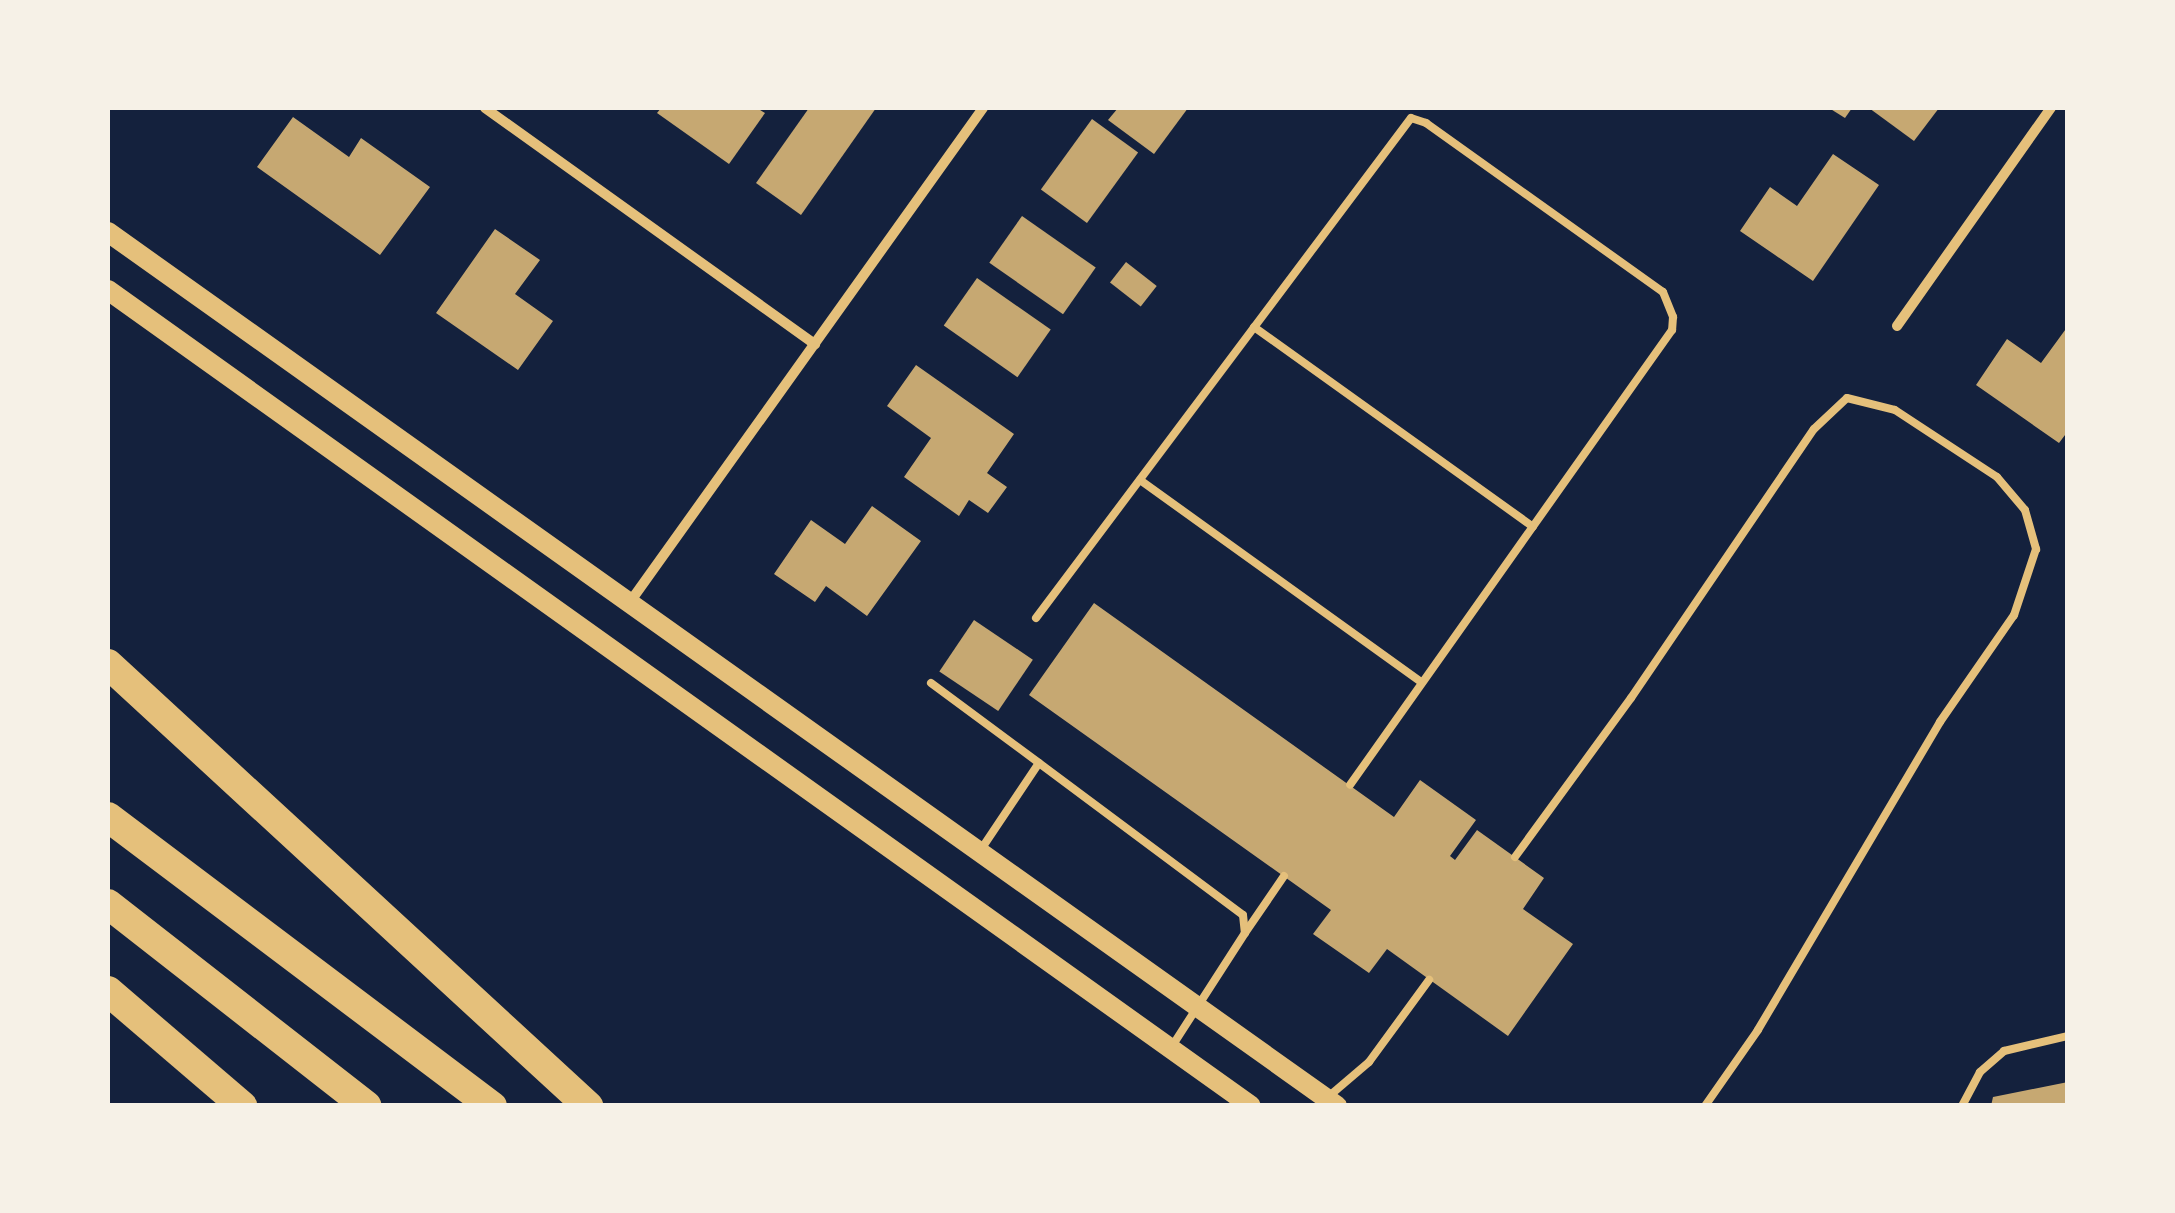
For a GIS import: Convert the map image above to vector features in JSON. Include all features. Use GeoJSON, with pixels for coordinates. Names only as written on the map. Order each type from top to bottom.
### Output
{"type":"FeatureCollection","features":[{"type":"Feature","properties":{"kind":"highway"},"geometry":{"type":"LineString","coordinates":[[108,664],[588,1106]]}},
{"type":"Feature","properties":{"kind":"highway"},"geometry":{"type":"LineString","coordinates":[[108,817],[492,1106]]}},
{"type":"Feature","properties":{"kind":"highway"},"geometry":{"type":"LineString","coordinates":[[108,904],[368,1106]]}},
{"type":"Feature","properties":{"kind":"highway"},"geometry":{"type":"LineString","coordinates":[[108,991],[242,1106]]}},
{"type":"Feature","properties":{"kind":"main road"},"geometry":{"type":"LineString","coordinates":[[108,232],[1329,1103]]}},
{"type":"Feature","properties":{"kind":"main road"},"geometry":{"type":"LineString","coordinates":[[108,290],[1251,1106]]}},
{"type":"Feature","properties":{"kind":"street"},"geometry":{"type":"LineString","coordinates":[[485,108],[815,344]]}},
{"type":"Feature","properties":{"kind":"street"},"geometry":{"type":"LineString","coordinates":[[629,603],[983,108]]}},
{"type":"Feature","properties":{"kind":"street"},"geometry":{"type":"LineString","coordinates":[[1896,326],[2051,108]]}},
{"type":"Feature","properties":{"kind":"lane"},"geometry":{"type":"LineString","coordinates":[[1036,618],[1411,118],[1458,145],[1664,292],[1673,317],[1666,338],[1350,786]]}},
{"type":"Feature","properties":{"kind":"lane"},"geometry":{"type":"LineString","coordinates":[[1254,327],[1533,527]]}},
{"type":"Feature","properties":{"kind":"lane"},"geometry":{"type":"LineString","coordinates":[[1515,857],[1631,698],[1814,430],[1847,398],[1894,410],[1997,477],[2025,510],[2036,548],[2014,615],[1940,722],[1758,1030],[1705,1106]]}},
{"type":"Feature","properties":{"kind":"lane"},"geometry":{"type":"LineString","coordinates":[[1140,480],[1422,683]]}},
{"type":"Feature","properties":{"kind":"lane"},"geometry":{"type":"LineString","coordinates":[[930,683],[1243,914],[1244,934]]}},
{"type":"Feature","properties":{"kind":"lane"},"geometry":{"type":"LineString","coordinates":[[979,852],[1040,764]]}},
{"type":"Feature","properties":{"kind":"lane"},"geometry":{"type":"LineString","coordinates":[[1171,1048],[1284,876]]}},
{"type":"Feature","properties":{"kind":"lane"},"geometry":{"type":"LineString","coordinates":[[1329,1103],[1370,1062],[1429,980]]}},
{"type":"Feature","properties":{"kind":"lane"},"geometry":{"type":"LineString","coordinates":[[1962,1106],[1980,1072],[2004,1051],[2068,1036]]}},
{"type":"Feature","properties":{"kind":"building"},"geometry":{"type":"Polygon","coordinates":[[[661,108],[757,108],[765,113],[729,164],[657,113],[661,108]]]}},
{"type":"Feature","properties":{"kind":"building"},"geometry":{"type":"Polygon","coordinates":[[[809,108],[876,108],[801,215],[756,183],[809,108]]]}},
{"type":"Feature","properties":{"kind":"building"},"geometry":{"type":"Polygon","coordinates":[[[1118,108],[1188,108],[1154,154],[1108,120],[1118,108]]]}},
{"type":"Feature","properties":{"kind":"building"},"geometry":{"type":"Polygon","coordinates":[[[1829,108],[1852,108],[1845,118],[1829,108]]]}},
{"type":"Feature","properties":{"kind":"building"},"geometry":{"type":"Polygon","coordinates":[[[1869,108],[1939,108],[1914,141],[1869,108]]]}},
{"type":"Feature","properties":{"kind":"building"},"geometry":{"type":"Polygon","coordinates":[[[293,117],[349,157],[361,138],[430,187],[380,255],[257,167],[293,117]]]}},
{"type":"Feature","properties":{"kind":"building"},"geometry":{"type":"Polygon","coordinates":[[[1092,119],[1138,153],[1087,223],[1041,189],[1092,119]]]}},
{"type":"Feature","properties":{"kind":"building"},"geometry":{"type":"Polygon","coordinates":[[[1833,154],[1879,185],[1813,281],[1740,231],[1770,187],[1797,206],[1833,154]]]}},
{"type":"Feature","properties":{"kind":"building"},"geometry":{"type":"Polygon","coordinates":[[[1022,216],[1096,268],[1063,314],[989,263],[1022,216]]]}},
{"type":"Feature","properties":{"kind":"building"},"geometry":{"type":"Polygon","coordinates":[[[495,229],[540,260],[515,294],[553,321],[518,370],[436,313],[495,229]]]}},
{"type":"Feature","properties":{"kind":"building"},"geometry":{"type":"Polygon","coordinates":[[[1126,262],[1157,286],[1141,306],[1110,282],[1126,262]]]}},
{"type":"Feature","properties":{"kind":"building"},"geometry":{"type":"Polygon","coordinates":[[[977,278],[1051,330],[1017,377],[944,326],[977,278]]]}},
{"type":"Feature","properties":{"kind":"building"},"geometry":{"type":"Polygon","coordinates":[[[2068,326],[2068,431],[2059,443],[1976,385],[2007,339],[2041,363],[2068,326]]]}},
{"type":"Feature","properties":{"kind":"building"},"geometry":{"type":"Polygon","coordinates":[[[916,365],[1014,434],[987,473],[1007,487],[988,513],[969,500],[959,516],[904,477],[931,438],[887,406],[916,365]]]}},
{"type":"Feature","properties":{"kind":"building"},"geometry":{"type":"Polygon","coordinates":[[[872,506],[921,541],[867,616],[826,586],[815,602],[774,574],[811,520],[845,544],[872,506]]]}},
{"type":"Feature","properties":{"kind":"building"},"geometry":{"type":"Polygon","coordinates":[[[1094,603],[1394,817],[1420,780],[1476,820],[1450,856],[1455,860],[1477,830],[1544,878],[1523,909],[1573,944],[1508,1036],[1387,949],[1369,973],[1313,934],[1331,910],[1029,695],[1094,603]]]}},
{"type":"Feature","properties":{"kind":"building"},"geometry":{"type":"Polygon","coordinates":[[[974,620],[1033,660],[998,711],[939,671],[974,620]]]}},
{"type":"Feature","properties":{"kind":"building"},"geometry":{"type":"Polygon","coordinates":[[[2068,1082],[2068,1106],[1991,1106],[1993,1097],[2068,1082]]]}}]}
